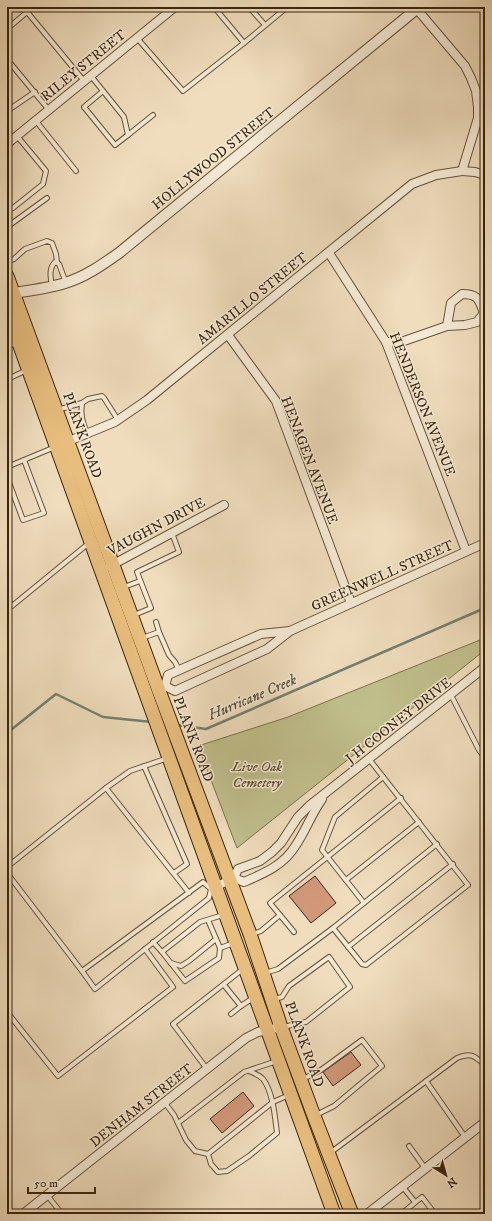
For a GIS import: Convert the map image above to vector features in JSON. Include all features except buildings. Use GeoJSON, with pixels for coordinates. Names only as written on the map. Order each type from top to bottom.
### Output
{"type":"FeatureCollection","features":[{"type":"Feature","properties":{"kind":"main road","name":"PLANK ROAD"},"geometry":{"type":"LineString","coordinates":[[7,276],[10,294],[57,410],[62,444],[91,542],[121,589],[140,639],[162,687],[166,710],[232,879],[281,1027],[352,1214]]}},
{"type":"Feature","properties":{"kind":"main road","name":"PLANK ROAD"},"geometry":{"type":"LineString","coordinates":[[7,310],[13,344],[29,369],[62,444],[107,568],[145,693],[167,752],[213,887],[226,914],[334,1214]]}},
{"type":"Feature","properties":{"kind":"street","name":"RILEY STREET"},"geometry":{"type":"LineString","coordinates":[[7,144],[175,7]]}},
{"type":"Feature","properties":{"kind":"street"},"geometry":{"type":"LineString","coordinates":[[417,8],[464,66],[476,91],[478,118],[462,171]]}},
{"type":"Feature","properties":{"kind":"street","name":"HOLLYWOOD STREET"},"geometry":{"type":"LineString","coordinates":[[10,294],[52,287],[66,283],[86,275],[119,253],[417,8]]}},
{"type":"Feature","properties":{"kind":"street","name":"AMARILLO STREET"},"geometry":{"type":"LineString","coordinates":[[62,444],[118,420],[147,400],[412,184],[436,175],[462,171],[475,172],[485,175]]}},
{"type":"Feature","properties":{"kind":"street","name":"HENDERSON AVENUE"},"geometry":{"type":"LineString","coordinates":[[329,253],[386,342],[466,551]]}},
{"type":"Feature","properties":{"kind":"street"},"geometry":{"type":"LineString","coordinates":[[386,342],[402,342],[447,326],[465,325],[477,322],[484,313],[479,300],[471,294],[462,294],[451,303],[447,326]]}},
{"type":"Feature","properties":{"kind":"street","name":"HENAGEN AVENUE"},"geometry":{"type":"LineString","coordinates":[[228,335],[276,401],[351,604]]}},
{"type":"Feature","properties":{"kind":"street","name":"VAUGHN DRIVE"},"geometry":{"type":"LineString","coordinates":[[107,568],[224,505]]}},
{"type":"Feature","properties":{"kind":"street","name":"GREENWELL STREET"},"geometry":{"type":"LineString","coordinates":[[145,693],[162,687],[175,691],[267,649],[290,631],[485,543]]}},
{"type":"Feature","properties":{"kind":"street","name":"GREENWELL STREET"},"geometry":{"type":"LineString","coordinates":[[162,687],[168,675],[261,634],[290,631]]}},
{"type":"Feature","properties":{"kind":"street","name":"J H COONEY DRIVE"},"geometry":{"type":"LineString","coordinates":[[213,887],[232,879],[238,869],[260,860],[272,852],[281,843],[301,813],[485,667]]}},
{"type":"Feature","properties":{"kind":"street","name":"J H COONEY DRIVE"},"geometry":{"type":"LineString","coordinates":[[232,879],[244,882],[265,873],[283,861],[297,844],[316,808],[326,793]]}},
{"type":"Feature","properties":{"kind":"street","name":"DENHAM STREET"},"geometry":{"type":"LineString","coordinates":[[23,1214],[246,1038],[258,1032],[281,1027]]}},
{"type":"Feature","properties":{"kind":"street"},"geometry":{"type":"LineString","coordinates":[[367,1214],[485,1122]]}},
{"type":"Feature","properties":{"kind":"lane"},"geometry":{"type":"LineString","coordinates":[[23,7],[88,78],[103,91],[124,117],[128,135]]}},
{"type":"Feature","properties":{"kind":"lane"},"geometry":{"type":"LineString","coordinates":[[7,29],[33,7]]}},
{"type":"Feature","properties":{"kind":"lane"},"geometry":{"type":"LineString","coordinates":[[214,7],[244,42]]}},
{"type":"Feature","properties":{"kind":"lane"},"geometry":{"type":"LineString","coordinates":[[249,7],[265,25]]}},
{"type":"Feature","properties":{"kind":"lane"},"geometry":{"type":"LineString","coordinates":[[137,38],[183,91],[285,9],[284,7]]}},
{"type":"Feature","properties":{"kind":"lane"},"geometry":{"type":"LineString","coordinates":[[7,68],[11,64],[49,110]]}},
{"type":"Feature","properties":{"kind":"lane"},"geometry":{"type":"LineString","coordinates":[[103,91],[84,106],[115,145],[153,115]]}},
{"type":"Feature","properties":{"kind":"lane"},"geometry":{"type":"LineString","coordinates":[[7,112],[35,92]]}},
{"type":"Feature","properties":{"kind":"lane"},"geometry":{"type":"LineString","coordinates":[[36,120],[76,171]]}},
{"type":"Feature","properties":{"kind":"lane"},"geometry":{"type":"LineString","coordinates":[[7,204],[8,210],[13,208],[42,184],[46,171],[17,136]]}},
{"type":"Feature","properties":{"kind":"lane"},"geometry":{"type":"LineString","coordinates":[[7,227],[47,198]]}},
{"type":"Feature","properties":{"kind":"lane"},"geometry":{"type":"LineString","coordinates":[[7,261],[14,259],[26,249],[47,241],[52,243],[57,262],[66,283]]}},
{"type":"Feature","properties":{"kind":"lane"},"geometry":{"type":"LineString","coordinates":[[52,287],[50,272],[54,262],[57,262]]}},
{"type":"Feature","properties":{"kind":"lane"},"geometry":{"type":"LineString","coordinates":[[7,381],[29,369]]}},
{"type":"Feature","properties":{"kind":"lane"},"geometry":{"type":"LineString","coordinates":[[57,410],[82,404],[88,399],[102,396],[118,420]]}},
{"type":"Feature","properties":{"kind":"lane"},"geometry":{"type":"LineString","coordinates":[[82,404],[81,417],[87,433]]}},
{"type":"Feature","properties":{"kind":"lane"},"geometry":{"type":"LineString","coordinates":[[7,467],[62,444]]}},
{"type":"Feature","properties":{"kind":"lane"},"geometry":{"type":"LineString","coordinates":[[7,477],[22,520],[44,513],[24,460]]}},
{"type":"Feature","properties":{"kind":"lane"},"geometry":{"type":"LineString","coordinates":[[131,616],[151,608],[137,572],[179,552],[172,533]]}},
{"type":"Feature","properties":{"kind":"lane"},"geometry":{"type":"LineString","coordinates":[[7,600],[12,606],[91,542]]}},
{"type":"Feature","properties":{"kind":"lane"},"geometry":{"type":"LineString","coordinates":[[121,589],[140,581]]}},
{"type":"Feature","properties":{"kind":"lane"},"geometry":{"type":"LineString","coordinates":[[156,622],[169,655],[179,670]]}},
{"type":"Feature","properties":{"kind":"lane"},"geometry":{"type":"LineString","coordinates":[[140,639],[159,632]]}},
{"type":"Feature","properties":{"kind":"lane"},"geometry":{"type":"LineString","coordinates":[[450,695],[479,750],[485,758]]}},
{"type":"Feature","properties":{"kind":"lane"},"geometry":{"type":"LineString","coordinates":[[7,867],[106,788],[130,771],[144,766],[167,752]]}},
{"type":"Feature","properties":{"kind":"lane"},"geometry":{"type":"LineString","coordinates":[[333,928],[362,964],[366,965],[467,887],[468,883],[369,759]]}},
{"type":"Feature","properties":{"kind":"lane"},"geometry":{"type":"LineString","coordinates":[[144,766],[186,864],[174,874]]}},
{"type":"Feature","properties":{"kind":"lane"},"geometry":{"type":"LineString","coordinates":[[364,903],[322,850],[335,817],[383,777]]}},
{"type":"Feature","properties":{"kind":"lane"},"geometry":{"type":"LineString","coordinates":[[106,788],[190,893]]}},
{"type":"Feature","properties":{"kind":"lane"},"geometry":{"type":"LineString","coordinates":[[294,932],[270,902],[401,798]]}},
{"type":"Feature","properties":{"kind":"lane"},"geometry":{"type":"LineString","coordinates":[[346,880],[419,822]]}},
{"type":"Feature","properties":{"kind":"lane"},"geometry":{"type":"LineString","coordinates":[[263,974],[278,969],[333,928],[437,844]]}},
{"type":"Feature","properties":{"kind":"lane"},"geometry":{"type":"LineString","coordinates":[[348,947],[452,864]]}},
{"type":"Feature","properties":{"kind":"lane"},"geometry":{"type":"LineString","coordinates":[[7,873],[82,972],[95,989],[209,898],[213,887],[203,882],[82,972]]}},
{"type":"Feature","properties":{"kind":"lane"},"geometry":{"type":"LineString","coordinates":[[162,952],[200,922],[226,914]]}},
{"type":"Feature","properties":{"kind":"lane"},"geometry":{"type":"LineString","coordinates":[[250,934],[261,931],[280,916]]}},
{"type":"Feature","properties":{"kind":"lane"},"geometry":{"type":"LineString","coordinates":[[153,942],[185,981],[219,958],[220,948],[208,920]]}},
{"type":"Feature","properties":{"kind":"lane"},"geometry":{"type":"LineString","coordinates":[[170,963],[181,966],[216,939]]}},
{"type":"Feature","properties":{"kind":"lane"},"geometry":{"type":"LineString","coordinates":[[220,948],[236,942]]}},
{"type":"Feature","properties":{"kind":"lane"},"geometry":{"type":"LineString","coordinates":[[7,1012],[58,1076],[173,987],[145,949]]}},
{"type":"Feature","properties":{"kind":"lane"},"geometry":{"type":"LineString","coordinates":[[272,1000],[282,997],[289,986],[329,957],[350,987],[306,1022],[281,1027]]}},
{"type":"Feature","properties":{"kind":"lane"},"geometry":{"type":"LineString","coordinates":[[207,1069],[173,1024],[245,968]]}},
{"type":"Feature","properties":{"kind":"lane"},"geometry":{"type":"LineString","coordinates":[[224,985],[242,1006]]}},
{"type":"Feature","properties":{"kind":"lane"},"geometry":{"type":"LineString","coordinates":[[231,1014],[255,996]]}},
{"type":"Feature","properties":{"kind":"lane"},"geometry":{"type":"LineString","coordinates":[[301,1080],[321,1070],[362,1040],[382,1066],[334,1106],[314,1116]]}},
{"type":"Feature","properties":{"kind":"lane"},"geometry":{"type":"LineString","coordinates":[[329,1154],[464,1054],[471,1054],[485,1065]]}},
{"type":"Feature","properties":{"kind":"lane"},"geometry":{"type":"LineString","coordinates":[[178,1122],[244,1072],[279,1060]]}},
{"type":"Feature","properties":{"kind":"lane"},"geometry":{"type":"LineString","coordinates":[[208,1154],[210,1164],[218,1172],[227,1171],[249,1156],[277,1133],[273,1102],[263,1080],[257,1074],[249,1071]]}},
{"type":"Feature","properties":{"kind":"lane"},"geometry":{"type":"LineString","coordinates":[[426,1081],[466,1137]]}},
{"type":"Feature","properties":{"kind":"lane"},"geometry":{"type":"LineString","coordinates":[[208,1154],[273,1102],[291,1094]]}},
{"type":"Feature","properties":{"kind":"lane"},"geometry":{"type":"LineString","coordinates":[[165,1103],[178,1122],[186,1140],[195,1151],[208,1154]]}},
{"type":"Feature","properties":{"kind":"lane"},"geometry":{"type":"LineString","coordinates":[[409,1146],[425,1168]]}},
{"type":"Feature","properties":{"kind":"lane"},"geometry":{"type":"LineString","coordinates":[[402,1186],[415,1202]]}},
{"type":"Feature","properties":{"kind":"lane"},"geometry":{"type":"LineString","coordinates":[[47,1195],[62,1214]]}},
{"type":"Feature","properties":{"kind":"lane"},"geometry":{"type":"LineString","coordinates":[[401,1214],[422,1197],[435,1214]]}},
{"type":"Feature","properties":{"kind":"green space","name":"Live Oak Cemetery"},"geometry":{"type":"Polygon","coordinates":[[[485,638],[485,650],[237,848],[198,746],[288,717],[485,638]]]}},
{"type":"Feature","properties":{"kind":"waterway","name":"Hurricane Creek"},"geometry":{"type":"LineString","coordinates":[[177,725],[206,729],[485,608]]}},
{"type":"Feature","properties":{"kind":"waterway","name":"Hurricane Creek"},"geometry":{"type":"LineString","coordinates":[[7,733],[56,694],[103,717],[152,722]]}}]}
